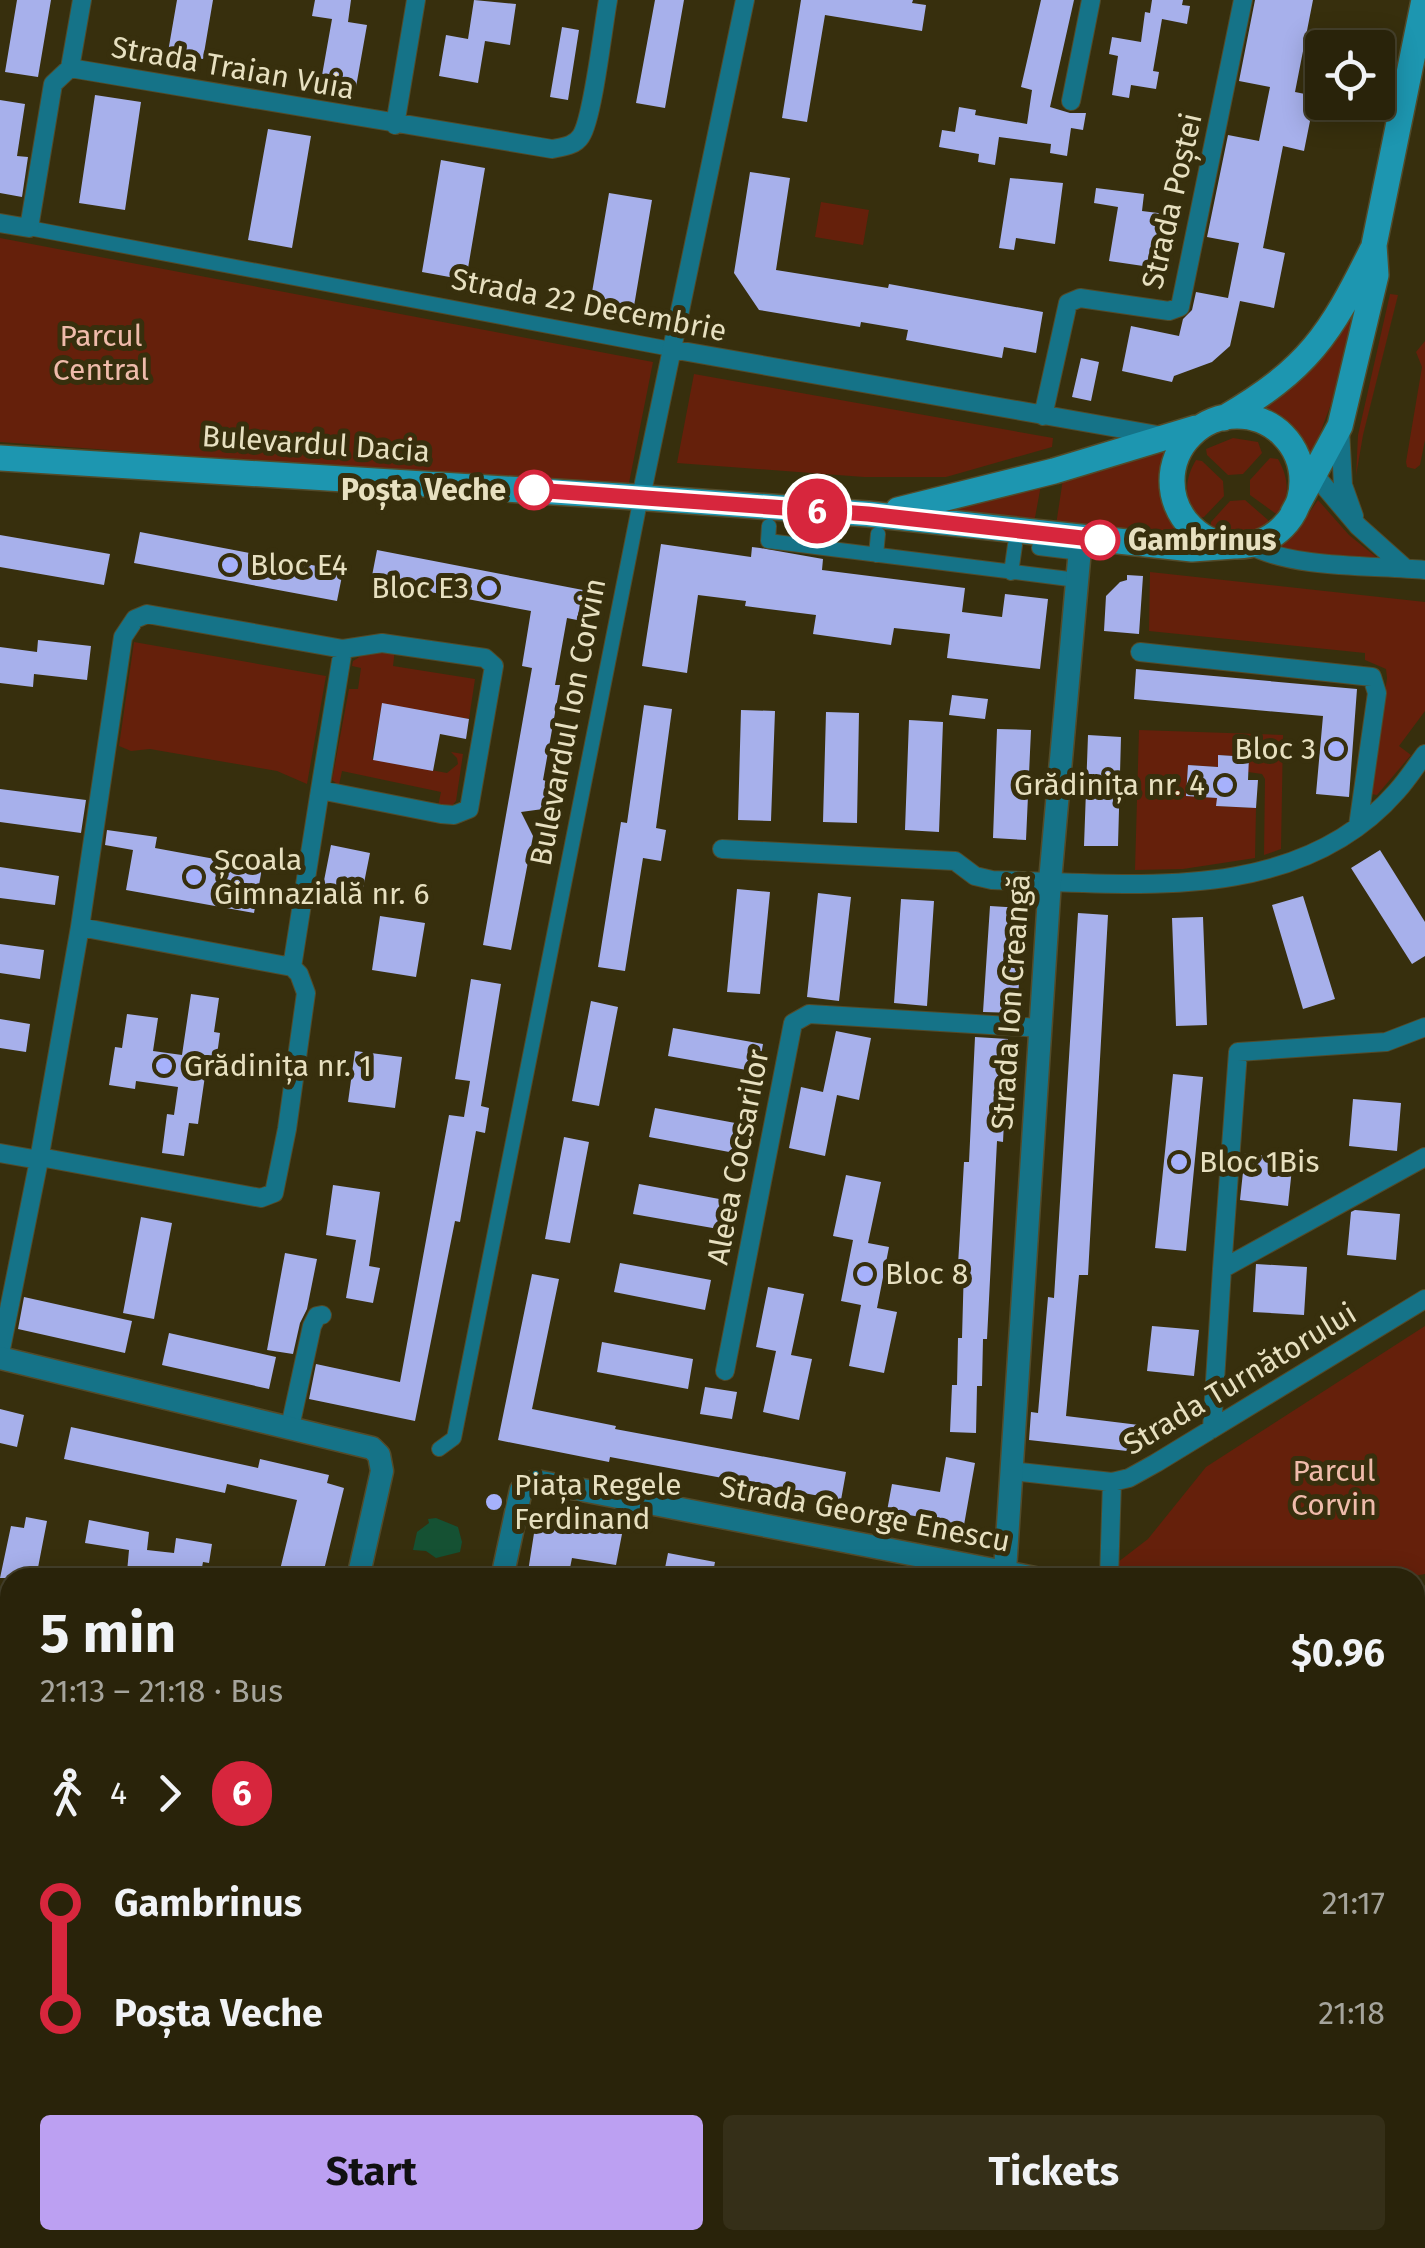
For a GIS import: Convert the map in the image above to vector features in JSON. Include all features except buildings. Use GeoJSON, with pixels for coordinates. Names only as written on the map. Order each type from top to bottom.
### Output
{"type":"FeatureCollection","features":[{"type":"Feature","properties":{"kind":"main road","name":"Bulevardul Dacia"},"geometry":{"type":"LineString","coordinates":[[1294,513],[1340,426],[1376,275],[1374,245],[1424,0]]}},
{"type":"Feature","properties":{"kind":"main road","name":"Bulevardul Dacia"},"geometry":{"type":"LineString","coordinates":[[873,524],[1214,422],[1265,394],[1305,360],[1338,316],[1374,245]]}},
{"type":"Feature","properties":{"kind":"main road"},"geometry":{"type":"LineString","coordinates":[[1244,417],[1263,422],[1280,432],[1292,448],[1302,480],[1294,513],[1275,534],[1242,545],[1213,542],[1198,534],[1177,508],[1172,471],[1178,453],[1188,438],[1214,422],[1244,417]]}},
{"type":"Feature","properties":{"kind":"main road","name":"Bulevardul Dacia"},"geometry":{"type":"LineString","coordinates":[[0,458],[641,497],[1080,545],[1192,550],[1242,545]]}},
{"type":"Feature","properties":{"kind":"street","name":"Strada Traian Vuia"},"geometry":{"type":"LineString","coordinates":[[82,0],[70,68],[552,150],[572,144],[581,136],[588,117],[608,0]]}},
{"type":"Feature","properties":{"kind":"street"},"geometry":{"type":"LineString","coordinates":[[395,124],[416,0]]}},
{"type":"Feature","properties":{"kind":"street","name":"Bulevardul Ion Corvin"},"geometry":{"type":"LineString","coordinates":[[438,1448],[454,1438],[744,0]]}},
{"type":"Feature","properties":{"kind":"street"},"geometry":{"type":"LineString","coordinates":[[1071,101],[1091,0]]}},
{"type":"Feature","properties":{"kind":"street","name":"Strada Poștei"},"geometry":{"type":"LineString","coordinates":[[1042,416],[1068,304],[1080,298],[1163,310],[1180,306],[1243,0]]}},
{"type":"Feature","properties":{"kind":"street"},"geometry":{"type":"LineString","coordinates":[[29,228],[53,84],[70,68]]}},
{"type":"Feature","properties":{"kind":"street","name":"Strada 22 Decembrie"},"geometry":{"type":"LineString","coordinates":[[0,223],[671,350],[1170,436]]}},
{"type":"Feature","properties":{"kind":"street"},"geometry":{"type":"LineString","coordinates":[[1340,426],[1343,485],[1358,526]]}},
{"type":"Feature","properties":{"kind":"street"},"geometry":{"type":"LineString","coordinates":[[1292,448],[1358,526],[1405,568]]}},
{"type":"Feature","properties":{"kind":"street"},"geometry":{"type":"LineString","coordinates":[[873,524],[876,555]]}},
{"type":"Feature","properties":{"kind":"street"},"geometry":{"type":"LineString","coordinates":[[769,526],[768,541],[1077,580]]}},
{"type":"Feature","properties":{"kind":"street"},"geometry":{"type":"LineString","coordinates":[[1011,574],[1015,545]]}},
{"type":"Feature","properties":{"kind":"street"},"geometry":{"type":"LineString","coordinates":[[1039,548],[1080,545]]}},
{"type":"Feature","properties":{"kind":"street","name":"Strada Ion Creangă"},"geometry":{"type":"LineString","coordinates":[[1005,1568],[1050,881],[1080,545]]}},
{"type":"Feature","properties":{"kind":"street"},"geometry":{"type":"LineString","coordinates":[[1242,545],[1297,559],[1425,570]]}},
{"type":"Feature","properties":{"kind":"street"},"geometry":{"type":"LineString","coordinates":[[320,790],[441,814],[454,815],[470,809],[494,672],[492,662],[382,643],[343,649],[158,614],[135,619],[123,636],[80,927],[40,1159],[0,1356],[372,1448],[379,1455],[382,1471],[360,1568]]}},
{"type":"Feature","properties":{"kind":"street"},"geometry":{"type":"LineString","coordinates":[[292,967],[343,649]]}},
{"type":"Feature","properties":{"kind":"street"},"geometry":{"type":"LineString","coordinates":[[1140,652],[1372,677],[1378,693],[1358,826]]}},
{"type":"Feature","properties":{"kind":"street"},"geometry":{"type":"LineString","coordinates":[[722,849],[956,861],[980,878],[1151,882],[1237,877],[1298,860],[1329,846],[1396,793],[1425,754]]}},
{"type":"Feature","properties":{"kind":"street"},"geometry":{"type":"LineString","coordinates":[[0,1152],[235,1196],[268,1197],[277,1184],[306,993],[300,974],[292,967],[80,927]]}},
{"type":"Feature","properties":{"kind":"street","name":"Aleea Cocsarilor"},"geometry":{"type":"LineString","coordinates":[[725,1371],[793,1023],[809,1014],[1041,1028]]}},
{"type":"Feature","properties":{"kind":"street"},"geometry":{"type":"LineString","coordinates":[[1212,1429],[1238,1054],[1386,1042],[1425,1027]]}},
{"type":"Feature","properties":{"kind":"street"},"geometry":{"type":"LineString","coordinates":[[1222,1268],[1425,1157]]}},
{"type":"Feature","properties":{"kind":"street","name":"Strada Turnătorului"},"geometry":{"type":"LineString","coordinates":[[1109,1568],[1112,1482],[1129,1478],[1425,1298]]}},
{"type":"Feature","properties":{"kind":"street"},"geometry":{"type":"LineString","coordinates":[[290,1427],[312,1326],[317,1316],[322,1315]]}},
{"type":"Feature","properties":{"kind":"street"},"geometry":{"type":"LineString","coordinates":[[1012,1471],[1112,1482]]}},
{"type":"Feature","properties":{"kind":"street","name":"Strada George Enescu"},"geometry":{"type":"LineString","coordinates":[[504,1568],[525,1485],[545,1483],[989,1568]]}},
{"type":"Feature","properties":{"kind":"green space"},"geometry":{"type":"Polygon","coordinates":[[[821,202],[869,210],[863,245],[815,237],[821,202]]]}},
{"type":"Feature","properties":{"kind":"green space","name":"Parcul Central"},"geometry":{"type":"Polygon","coordinates":[[[0,238],[653,362],[628,488],[0,442],[0,238]]]}},
{"type":"Feature","properties":{"kind":"green space"},"geometry":{"type":"Polygon","coordinates":[[[1390,294],[1398,295],[1356,476],[1358,435],[1390,294]]]}},
{"type":"Feature","properties":{"kind":"green space"},"geometry":{"type":"Polygon","coordinates":[[[1356,305],[1334,396],[1310,452],[1289,426],[1263,408],[1356,305]]]}},
{"type":"Feature","properties":{"kind":"green space"},"geometry":{"type":"Polygon","coordinates":[[[1425,341],[1425,440],[1420,465],[1415,469],[1407,467],[1406,462],[1422,367],[1416,352],[1425,341]]]}},
{"type":"Feature","properties":{"kind":"green space"},"geometry":{"type":"Polygon","coordinates":[[[694,374],[1053,438],[1052,447],[946,477],[864,477],[677,463],[694,374]]]}},
{"type":"Feature","properties":{"kind":"green space"},"geometry":{"type":"Polygon","coordinates":[[[1233,438],[1258,442],[1262,453],[1243,474],[1228,475],[1207,455],[1206,449],[1233,438]]]}},
{"type":"Feature","properties":{"kind":"green space"},"geometry":{"type":"Polygon","coordinates":[[[1183,440],[1171,466],[1167,492],[1173,516],[1189,540],[1056,525],[1063,479],[1183,440]]]}},
{"type":"Feature","properties":{"kind":"green space"},"geometry":{"type":"Polygon","coordinates":[[[1270,458],[1278,459],[1286,480],[1285,501],[1279,516],[1250,495],[1250,480],[1270,458]]]}},
{"type":"Feature","properties":{"kind":"green space"},"geometry":{"type":"Polygon","coordinates":[[[1196,460],[1223,481],[1224,496],[1204,517],[1197,519],[1187,490],[1196,460]]]}},
{"type":"Feature","properties":{"kind":"green space"},"geometry":{"type":"Polygon","coordinates":[[[1041,485],[1034,523],[937,511],[1041,485]]]}},
{"type":"Feature","properties":{"kind":"green space"},"geometry":{"type":"Polygon","coordinates":[[[1245,500],[1270,526],[1241,538],[1211,531],[1211,522],[1230,501],[1245,500]]]}},
{"type":"Feature","properties":{"kind":"green space"},"geometry":{"type":"Polygon","coordinates":[[[1318,500],[1349,535],[1381,561],[1275,551],[1318,500]]]}},
{"type":"Feature","properties":{"kind":"green space"},"geometry":{"type":"Polygon","coordinates":[[[1150,572],[1425,602],[1425,711],[1399,746],[1411,755],[1377,795],[1371,794],[1387,678],[1386,669],[1365,660],[1365,653],[1149,631],[1150,572]]]}},
{"type":"Feature","properties":{"kind":"green space"},"geometry":{"type":"Polygon","coordinates":[[[134,642],[326,676],[307,784],[277,771],[150,749],[131,751],[119,746],[134,642]]]}},
{"type":"Feature","properties":{"kind":"green space"},"geometry":{"type":"Polygon","coordinates":[[[395,649],[393,666],[475,679],[469,719],[382,704],[372,759],[447,773],[458,764],[451,752],[463,754],[456,801],[451,807],[438,806],[441,792],[342,771],[339,785],[332,780],[349,689],[358,689],[361,668],[352,666],[353,661],[369,651],[395,649]]]}},
{"type":"Feature","properties":{"kind":"green space"},"geometry":{"type":"Polygon","coordinates":[[[1139,730],[1283,735],[1281,849],[1264,855],[1262,774],[1248,772],[1249,757],[1219,755],[1218,767],[1188,765],[1186,796],[1217,798],[1217,806],[1256,808],[1255,858],[1183,869],[1135,870],[1139,730]]]}},
{"type":"Feature","properties":{"kind":"green space","name":"Parcul Corvin"},"geometry":{"type":"Polygon","coordinates":[[[1425,1326],[1425,1568],[1110,1568],[1148,1539],[1206,1467],[1425,1326]]]}},
{"type":"Feature","properties":{"kind":"shaded area"},"geometry":{"type":"Polygon","coordinates":[[[436,1518],[458,1527],[460,1552],[436,1558],[426,1551],[413,1550],[417,1532],[429,1523],[428,1519],[436,1518]]]}},
{"type":"Feature","properties":{"kind":"bus line","name":"6"},"geometry":{"type":"LineString","coordinates":[[534,490],[868,514],[1100,540]]}},
{"type":"Feature","properties":{"kind":"place","name":"Poșta Veche"},"geometry":{"type":"Point","coordinates":[534,490]}},
{"type":"Feature","properties":{"kind":"place","name":"Gambrinus"},"geometry":{"type":"Point","coordinates":[1100,540]}},
{"type":"Feature","properties":{"kind":"place","name":"Bloc E4"},"geometry":{"type":"Point","coordinates":[230,565]}},
{"type":"Feature","properties":{"kind":"place","name":"Bloc E3"},"geometry":{"type":"Point","coordinates":[489,588]}},
{"type":"Feature","properties":{"kind":"place","name":"Bloc 3"},"geometry":{"type":"Point","coordinates":[1336,749]}},
{"type":"Feature","properties":{"kind":"place","name":"Grădinița nr. 4"},"geometry":{"type":"Point","coordinates":[1225,785]}},
{"type":"Feature","properties":{"kind":"place","name":"Școala Gimnazială nr. 6"},"geometry":{"type":"Point","coordinates":[194,877]}},
{"type":"Feature","properties":{"kind":"place","name":"Grădinița nr. 1"},"geometry":{"type":"Point","coordinates":[164,1066]}},
{"type":"Feature","properties":{"kind":"place","name":"Bloc 1Bis"},"geometry":{"type":"Point","coordinates":[1179,1162]}},
{"type":"Feature","properties":{"kind":"place","name":"Bloc 8"},"geometry":{"type":"Point","coordinates":[865,1274]}},
{"type":"Feature","properties":{"kind":"place","name":"Piața Regele Ferdinand"},"geometry":{"type":"Point","coordinates":[494,1502]}}]}
